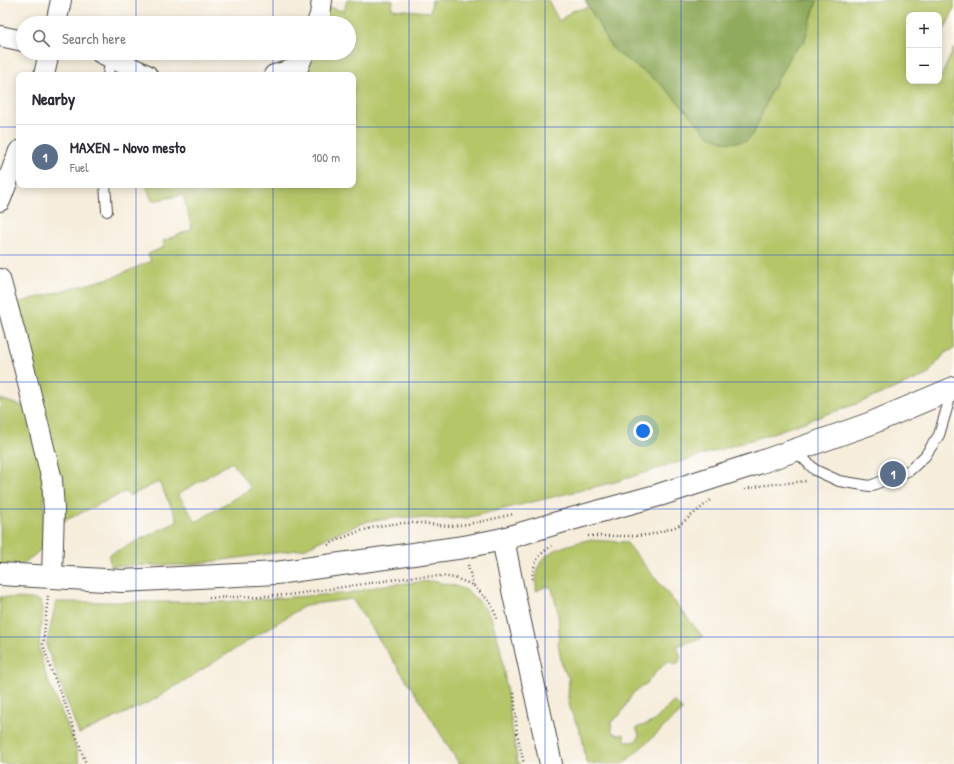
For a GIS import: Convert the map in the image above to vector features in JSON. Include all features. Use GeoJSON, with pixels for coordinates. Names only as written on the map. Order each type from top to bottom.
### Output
{"type":"FeatureCollection","features":[{"type":"Feature","properties":{"kind":"street"},"geometry":{"type":"LineString","coordinates":[[58,16],[61,0]]}},
{"type":"Feature","properties":{"kind":"street"},"geometry":{"type":"LineString","coordinates":[[320,16],[322,0]]}},
{"type":"Feature","properties":{"kind":"street"},"geometry":{"type":"LineString","coordinates":[[0,36],[16,39]]}},
{"type":"Feature","properties":{"kind":"street"},"geometry":{"type":"LineString","coordinates":[[45,72],[47,60]]}},
{"type":"Feature","properties":{"kind":"street"},"geometry":{"type":"LineString","coordinates":[[284,72],[298,68],[301,60]]}},
{"type":"Feature","properties":{"kind":"street"},"geometry":{"type":"LineString","coordinates":[[107,62],[137,72]]}},
{"type":"Feature","properties":{"kind":"street"},"geometry":{"type":"LineString","coordinates":[[0,200],[16,159]]}},
{"type":"Feature","properties":{"kind":"street"},"geometry":{"type":"LineString","coordinates":[[0,279],[19,347],[52,480],[54,509],[52,577]]}},
{"type":"Feature","properties":{"kind":"street"},"geometry":{"type":"LineString","coordinates":[[0,574],[122,581],[276,573],[464,547],[503,539],[658,495],[796,451],[869,424],[953,388]]}},
{"type":"Feature","properties":{"kind":"street"},"geometry":{"type":"LineString","coordinates":[[503,539],[551,764]]}},
{"type":"Feature","properties":{"kind":"lane"},"geometry":{"type":"LineString","coordinates":[[105,188],[107,211]]}},
{"type":"Feature","properties":{"kind":"lane"},"geometry":{"type":"LineString","coordinates":[[796,451],[815,470],[839,481],[870,486],[910,470],[925,456],[939,435],[953,388]]}},
{"type":"Feature","properties":{"kind":"path"},"geometry":{"type":"LineString","coordinates":[[742,490],[766,485],[809,480]]}},
{"type":"Feature","properties":{"kind":"path"},"geometry":{"type":"LineString","coordinates":[[586,536],[633,536],[648,535],[662,531],[678,526],[715,497]]}},
{"type":"Feature","properties":{"kind":"path"},"geometry":{"type":"LineString","coordinates":[[324,547],[370,527],[419,523],[459,525]]}},
{"type":"Feature","properties":{"kind":"path"},"geometry":{"type":"LineString","coordinates":[[532,583],[534,564],[541,553],[554,545]]}},
{"type":"Feature","properties":{"kind":"path"},"geometry":{"type":"LineString","coordinates":[[52,577],[48,596],[43,644],[86,764]]}},
{"type":"Feature","properties":{"kind":"path"},"geometry":{"type":"LineString","coordinates":[[473,585],[490,602],[501,626]]}},
{"type":"Feature","properties":{"kind":"path"},"geometry":{"type":"LineString","coordinates":[[513,687],[517,733],[524,764]]}},
{"type":"Feature","properties":{"kind":"green space"},"geometry":{"type":"Polygon","coordinates":[[[347,0],[393,0],[392,9],[430,12],[432,0],[548,0],[559,21],[572,11],[589,7],[611,47],[667,90],[709,136],[756,129],[770,93],[790,56],[804,42],[817,0],[954,0],[954,9],[942,35],[942,12],[906,12],[906,84],[942,84],[942,74],[954,48],[954,349],[946,352],[927,375],[859,403],[767,435],[615,482],[466,518],[439,519],[404,517],[369,521],[330,536],[304,549],[186,565],[110,566],[109,555],[178,521],[159,482],[129,496],[125,492],[62,522],[13,304],[114,277],[151,261],[148,254],[164,247],[163,241],[192,229],[183,195],[152,201],[147,188],[356,188],[356,72],[276,72],[294,60],[356,60],[356,16],[313,16],[314,4],[344,11],[347,0]],[[232,462],[178,494],[196,522],[251,488],[232,462]]]}},
{"type":"Feature","properties":{"kind":"green space"},"geometry":{"type":"Polygon","coordinates":[[[585,0],[817,0],[804,42],[790,56],[770,93],[756,129],[747,141],[729,143],[709,136],[667,90],[653,78],[616,52],[611,47],[585,0]]]}},
{"type":"Feature","properties":{"kind":"green space"},"geometry":{"type":"Polygon","coordinates":[[[0,399],[29,408],[44,472],[45,537],[39,551],[24,564],[5,566],[0,565],[0,399]]]}},
{"type":"Feature","properties":{"kind":"green space"},"geometry":{"type":"Polygon","coordinates":[[[587,540],[626,542],[703,637],[677,646],[681,657],[677,665],[668,661],[647,683],[633,693],[620,715],[611,722],[612,732],[618,735],[624,734],[625,740],[629,742],[636,741],[639,734],[636,728],[653,722],[674,701],[683,710],[623,764],[588,764],[586,762],[582,736],[572,714],[568,700],[569,679],[562,666],[558,643],[558,612],[552,588],[547,586],[536,591],[537,572],[544,558],[556,550],[587,540]]]}},
{"type":"Feature","properties":{"kind":"green space"},"geometry":{"type":"Polygon","coordinates":[[[432,581],[452,585],[466,590],[481,603],[491,617],[500,646],[517,760],[520,764],[459,764],[423,705],[352,599],[306,605],[150,702],[79,734],[47,648],[56,602],[221,602],[351,593],[384,585],[432,581]]]}},
{"type":"Feature","properties":{"kind":"green space"},"geometry":{"type":"Polygon","coordinates":[[[0,597],[40,601],[42,607],[42,620],[39,646],[42,663],[68,727],[80,764],[0,764],[0,597]]]}},
{"type":"Feature","properties":{"kind":"place","name":"MAXEN - Novo mesto"},"geometry":{"type":"Point","coordinates":[893,474]}}]}
